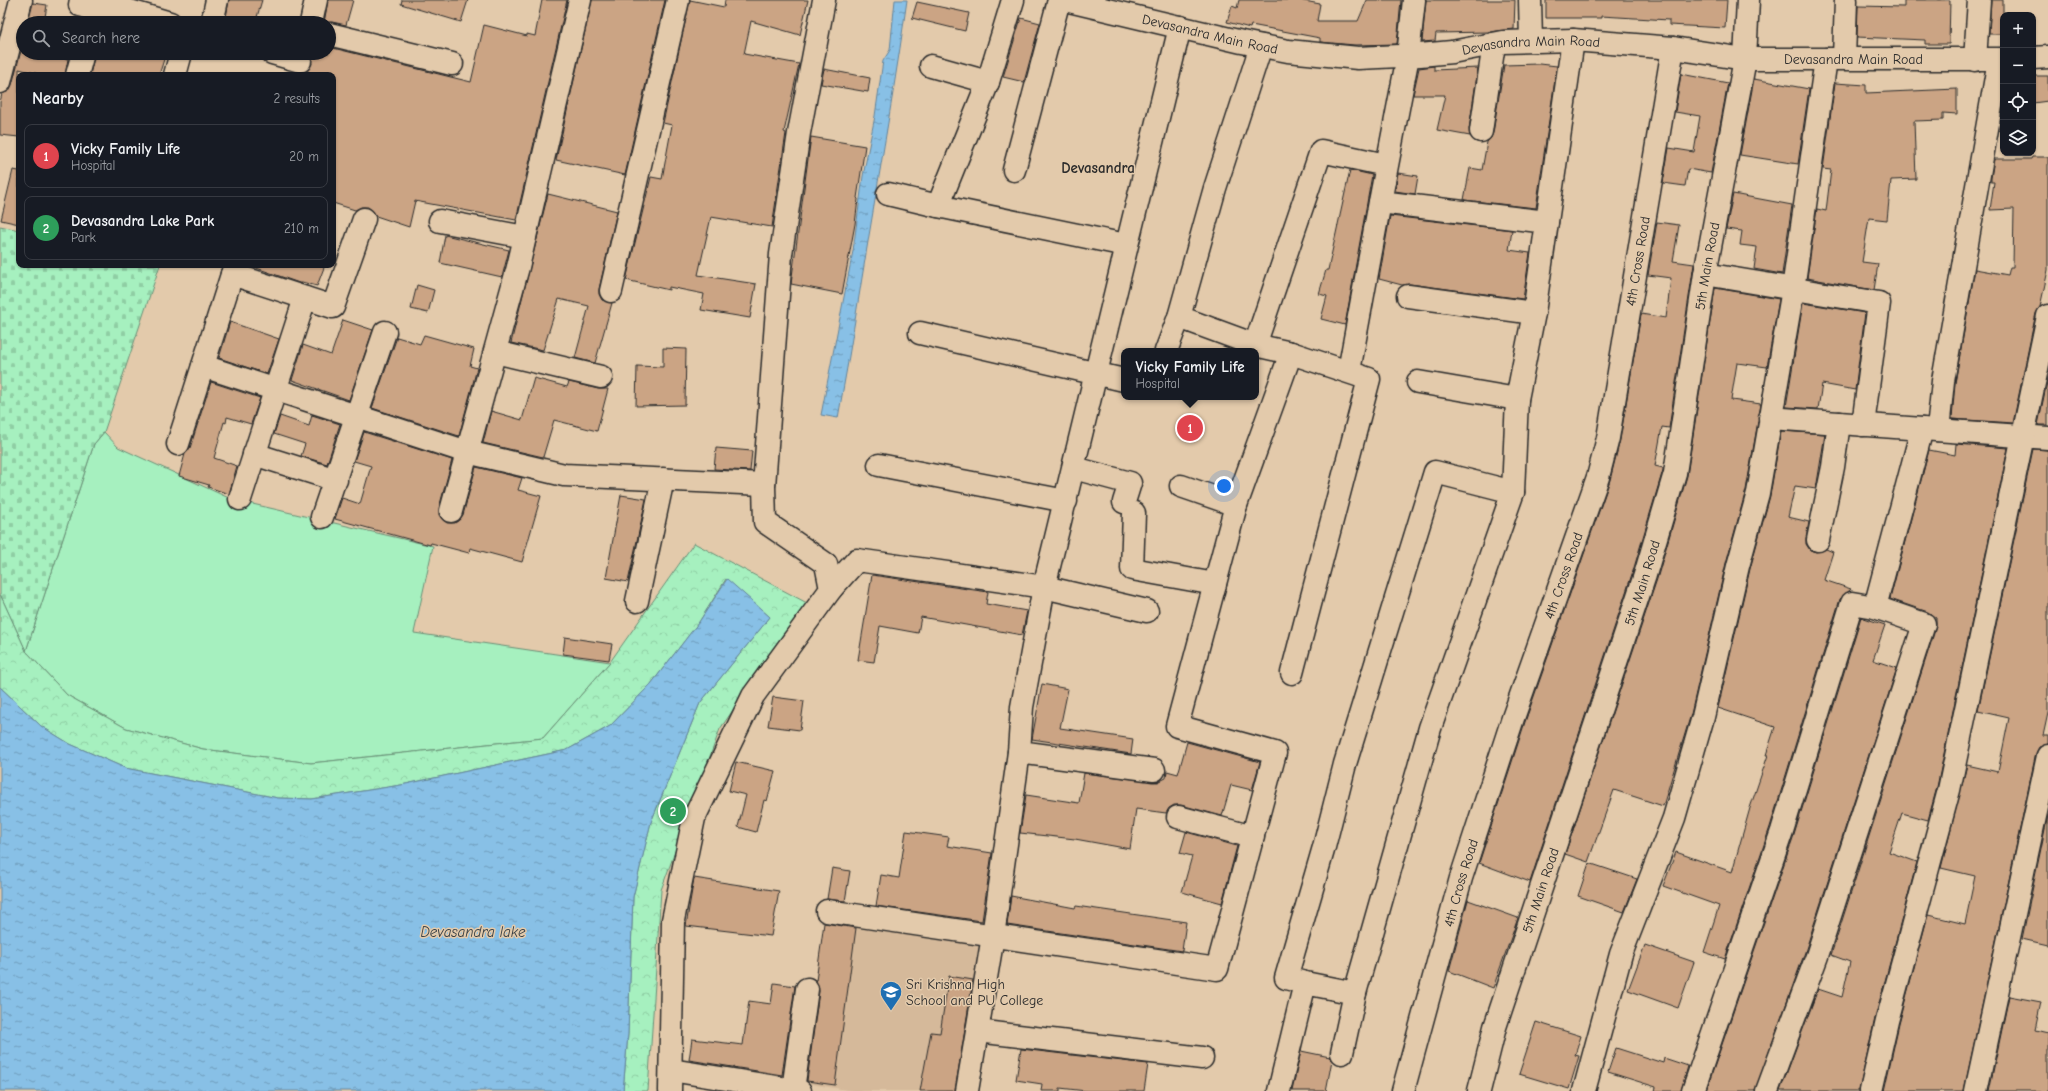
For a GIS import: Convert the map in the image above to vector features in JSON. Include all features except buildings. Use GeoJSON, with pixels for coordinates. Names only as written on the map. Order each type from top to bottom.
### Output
{"type":"FeatureCollection","features":[{"type":"Feature","properties":{"kind":"street"},"geometry":{"type":"LineString","coordinates":[[17,16],[21,0]]}},
{"type":"Feature","properties":{"kind":"street"},"geometry":{"type":"LineString","coordinates":[[81,0],[80,5],[96,16],[113,6],[147,16]]}},
{"type":"Feature","properties":{"kind":"street"},"geometry":{"type":"LineString","coordinates":[[214,16],[217,0]]}},
{"type":"Feature","properties":{"kind":"street"},"geometry":{"type":"LineString","coordinates":[[313,16],[316,0]]}},
{"type":"Feature","properties":{"kind":"street"},"geometry":{"type":"LineString","coordinates":[[451,511],[525,238],[580,0]]}},
{"type":"Feature","properties":{"kind":"street"},"geometry":{"type":"LineString","coordinates":[[610,291],[678,0]]}},
{"type":"Feature","properties":{"kind":"street"},"geometry":{"type":"LineString","coordinates":[[824,0],[799,133],[781,254],[764,484],[765,522],[826,564],[831,589]]}},
{"type":"Feature","properties":{"kind":"street"},"geometry":{"type":"LineString","coordinates":[[938,206],[988,82],[1013,0]]}},
{"type":"Feature","properties":{"kind":"street"},"geometry":{"type":"LineString","coordinates":[[1014,170],[1059,0]]}},
{"type":"Feature","properties":{"kind":"street","name":"Devasandra Main Road"},"geometry":{"type":"LineString","coordinates":[[1065,0],[1261,46],[1295,52],[1358,58],[1452,52],[1503,42],[1573,40],[1673,48],[1745,59],[1835,59],[1975,50],[2000,60]]}},
{"type":"Feature","properties":{"kind":"street"},"geometry":{"type":"LineString","coordinates":[[1349,371],[1386,165],[1408,56],[1414,0]]}},
{"type":"Feature","properties":{"kind":"street"},"geometry":{"type":"LineString","coordinates":[[1530,0],[1531,42]]}},
{"type":"Feature","properties":{"kind":"street","name":"5th Main Road"},"geometry":{"type":"LineString","coordinates":[[1479,1091],[1495,1027],[1642,582],[1675,473],[1705,274],[1745,59],[1748,0]]}},
{"type":"Feature","properties":{"kind":"street"},"geometry":{"type":"LineString","coordinates":[[1584,1091],[1621,954],[1674,818],[1703,717],[1738,566],[1758,493],[1793,289],[1846,0]]}},
{"type":"Feature","properties":{"kind":"street"},"geometry":{"type":"LineString","coordinates":[[1975,50],[1979,0]]}},
{"type":"Feature","properties":{"kind":"street"},"geometry":{"type":"LineString","coordinates":[[0,82],[16,20]]}},
{"type":"Feature","properties":{"kind":"street"},"geometry":{"type":"LineString","coordinates":[[968,1091],[993,936],[1019,752],[1022,707],[1044,587],[1180,27]]}},
{"type":"Feature","properties":{"kind":"street"},"geometry":{"type":"LineString","coordinates":[[336,36],[452,64]]}},
{"type":"Feature","properties":{"kind":"street"},"geometry":{"type":"LineString","coordinates":[[1342,1053],[1354,994],[1430,728],[1513,492],[1517,399],[1534,313],[1573,40]]}},
{"type":"Feature","properties":{"kind":"street"},"geometry":{"type":"LineString","coordinates":[[1481,131],[1494,44]]}},
{"type":"Feature","properties":{"kind":"street"},"geometry":{"type":"LineString","coordinates":[[1167,348],[1179,317],[1215,188],[1261,46]]}},
{"type":"Feature","properties":{"kind":"street","name":"4th Cross Road"},"geometry":{"type":"LineString","coordinates":[[1403,1091],[1461,878],[1513,718],[1598,477],[1608,438],[1673,48]]}},
{"type":"Feature","properties":{"kind":"street"},"geometry":{"type":"LineString","coordinates":[[2036,58],[2048,57]]}},
{"type":"Feature","properties":{"kind":"street"},"geometry":{"type":"LineString","coordinates":[[78,72],[81,60]]}},
{"type":"Feature","properties":{"kind":"street"},"geometry":{"type":"LineString","coordinates":[[176,72],[179,60]]}},
{"type":"Feature","properties":{"kind":"street"},"geometry":{"type":"LineString","coordinates":[[931,66],[988,82]]}},
{"type":"Feature","properties":{"kind":"street"},"geometry":{"type":"LineString","coordinates":[[1875,607],[1930,430],[1943,381],[2000,66]]}},
{"type":"Feature","properties":{"kind":"street"},"geometry":{"type":"LineString","coordinates":[[1255,345],[1321,151],[1386,165]]}},
{"type":"Feature","properties":{"kind":"street"},"geometry":{"type":"LineString","coordinates":[[888,194],[938,206],[1126,245]]}},
{"type":"Feature","properties":{"kind":"street"},"geometry":{"type":"LineString","coordinates":[[1380,202],[1547,222]]}},
{"type":"Feature","properties":{"kind":"street"},"geometry":{"type":"LineString","coordinates":[[178,444],[234,269],[305,298],[332,307],[364,219]]}},
{"type":"Feature","properties":{"kind":"street"},"geometry":{"type":"LineString","coordinates":[[440,221],[525,238]]}},
{"type":"Feature","properties":{"kind":"street"},"geometry":{"type":"LineString","coordinates":[[1705,274],[1880,303],[1863,425]]}},
{"type":"Feature","properties":{"kind":"street"},"geometry":{"type":"LineString","coordinates":[[1408,296],[1534,313]]}},
{"type":"Feature","properties":{"kind":"street"},"geometry":{"type":"LineString","coordinates":[[240,499],[305,298]]}},
{"type":"Feature","properties":{"kind":"street"},"geometry":{"type":"LineString","coordinates":[[1871,1091],[1887,1021],[1949,790],[2048,316]]}},
{"type":"Feature","properties":{"kind":"street"},"geometry":{"type":"LineString","coordinates":[[1179,317],[1255,345],[1291,353],[1349,371],[1369,379],[1292,673]]}},
{"type":"Feature","properties":{"kind":"street"},"geometry":{"type":"LineString","coordinates":[[322,517],[336,480],[385,332]]}},
{"type":"Feature","properties":{"kind":"street"},"geometry":{"type":"LineString","coordinates":[[920,334],[1121,379]]}},
{"type":"Feature","properties":{"kind":"street"},"geometry":{"type":"LineString","coordinates":[[495,352],[601,377]]}},
{"type":"Feature","properties":{"kind":"street"},"geometry":{"type":"LineString","coordinates":[[827,911],[1217,970],[1275,753],[1177,726],[1236,506],[1291,353]]}},
{"type":"Feature","properties":{"kind":"street"},"geometry":{"type":"LineString","coordinates":[[203,366],[467,452],[564,475],[764,484]]}},
{"type":"Feature","properties":{"kind":"street"},"geometry":{"type":"LineString","coordinates":[[1418,382],[1517,399]]}},
{"type":"Feature","properties":{"kind":"street"},"geometry":{"type":"LineString","coordinates":[[1770,418],[2048,438]]}},
{"type":"Feature","properties":{"kind":"street"},"geometry":{"type":"LineString","coordinates":[[1818,540],[1833,467],[1839,423]]}},
{"type":"Feature","properties":{"kind":"street"},"geometry":{"type":"LineString","coordinates":[[254,454],[336,480]]}},
{"type":"Feature","properties":{"kind":"street"},"geometry":{"type":"LineString","coordinates":[[879,465],[1066,501]]}},
{"type":"Feature","properties":{"kind":"street"},"geometry":{"type":"LineString","coordinates":[[1074,468],[1130,483],[1129,508],[1132,569],[1215,584]]}},
{"type":"Feature","properties":{"kind":"street"},"geometry":{"type":"LineString","coordinates":[[1354,994],[1286,978],[1324,847],[1345,764],[1435,472],[1513,492]]}},
{"type":"Feature","properties":{"kind":"street"},"geometry":{"type":"LineString","coordinates":[[637,601],[663,479]]}},
{"type":"Feature","properties":{"kind":"street"},"geometry":{"type":"LineString","coordinates":[[1181,486],[1236,506]]}},
{"type":"Feature","properties":{"kind":"street"},"geometry":{"type":"LineString","coordinates":[[807,989],[797,1090],[670,1080],[672,920],[694,818],[753,696],[831,589],[857,560],[1044,587],[1147,611]]}},
{"type":"Feature","properties":{"kind":"street"},"geometry":{"type":"LineString","coordinates":[[1693,1091],[1782,831],[1852,604],[1875,607],[1924,624],[1817,956],[1767,1091]]}},
{"type":"Feature","properties":{"kind":"street"},"geometry":{"type":"LineString","coordinates":[[1019,752],[1154,770]]}},
{"type":"Feature","properties":{"kind":"street"},"geometry":{"type":"LineString","coordinates":[[1976,1091],[2048,756]]}},
{"type":"Feature","properties":{"kind":"street"},"geometry":{"type":"LineString","coordinates":[[1178,817],[1253,837]]}},
{"type":"Feature","properties":{"kind":"street"},"geometry":{"type":"LineString","coordinates":[[1279,1091],[1306,983]]}},
{"type":"Feature","properties":{"kind":"street"},"geometry":{"type":"LineString","coordinates":[[977,1031],[1202,1058]]}},
{"type":"Feature","properties":{"kind":"shaded area","name":"Sri Krishna High School and PU College"},"geometry":{"type":"Polygon","coordinates":[[[826,916],[985,942],[960,1091],[853,1091],[798,1082],[826,916]]]}},
{"type":"Feature","properties":{"kind":"green space"},"geometry":{"type":"Polygon","coordinates":[[[0,226],[16,229],[16,268],[159,268],[104,432],[94,444],[26,651],[0,594],[0,226]]]}},
{"type":"Feature","properties":{"kind":"green space"},"geometry":{"type":"Polygon","coordinates":[[[104,432],[118,447],[231,499],[433,546],[414,633],[610,662],[543,738],[311,763],[203,749],[126,728],[67,695],[26,651],[94,444],[104,432]]]}},
{"type":"Feature","properties":{"kind":"green space"},"geometry":{"type":"Polygon","coordinates":[[[694,543],[807,603],[720,729],[661,890],[648,1091],[623,1091],[628,1034],[633,897],[651,822],[700,703],[770,617],[726,579],[699,622],[651,684],[610,726],[567,750],[401,785],[312,799],[278,798],[125,768],[70,744],[41,726],[0,687],[0,594],[26,651],[67,695],[126,728],[203,749],[311,763],[543,738],[610,662],[694,543]]]}},
{"type":"Feature","properties":{"kind":"water"},"geometry":{"type":"Polygon","coordinates":[[[895,0],[907,0],[838,418],[821,415],[853,251],[863,176],[875,116],[883,61],[890,50],[895,0]]]}},
{"type":"Feature","properties":{"kind":"water","name":"Devasandra lake"},"geometry":{"type":"Polygon","coordinates":[[[727,579],[770,617],[700,703],[651,822],[633,897],[628,1034],[623,1091],[0,1091],[0,687],[41,726],[70,744],[125,768],[278,798],[312,799],[401,785],[567,750],[610,726],[651,684],[699,622],[727,579]]]}},
{"type":"Feature","properties":{"kind":"place","name":"Vicky Family Life"},"geometry":{"type":"Point","coordinates":[1190,428]}},
{"type":"Feature","properties":{"kind":"place","name":"Devasandra Lake Park"},"geometry":{"type":"Point","coordinates":[673,811]}},
{"type":"Feature","properties":{"kind":"place","name":"Sri Krishna High School and PU College"},"geometry":{"type":"Point","coordinates":[891,1012]}},
{"type":"Feature","properties":{"kind":"district","name":"Devasandra"},"geometry":{"type":"Point","coordinates":[1098,168]}}]}
